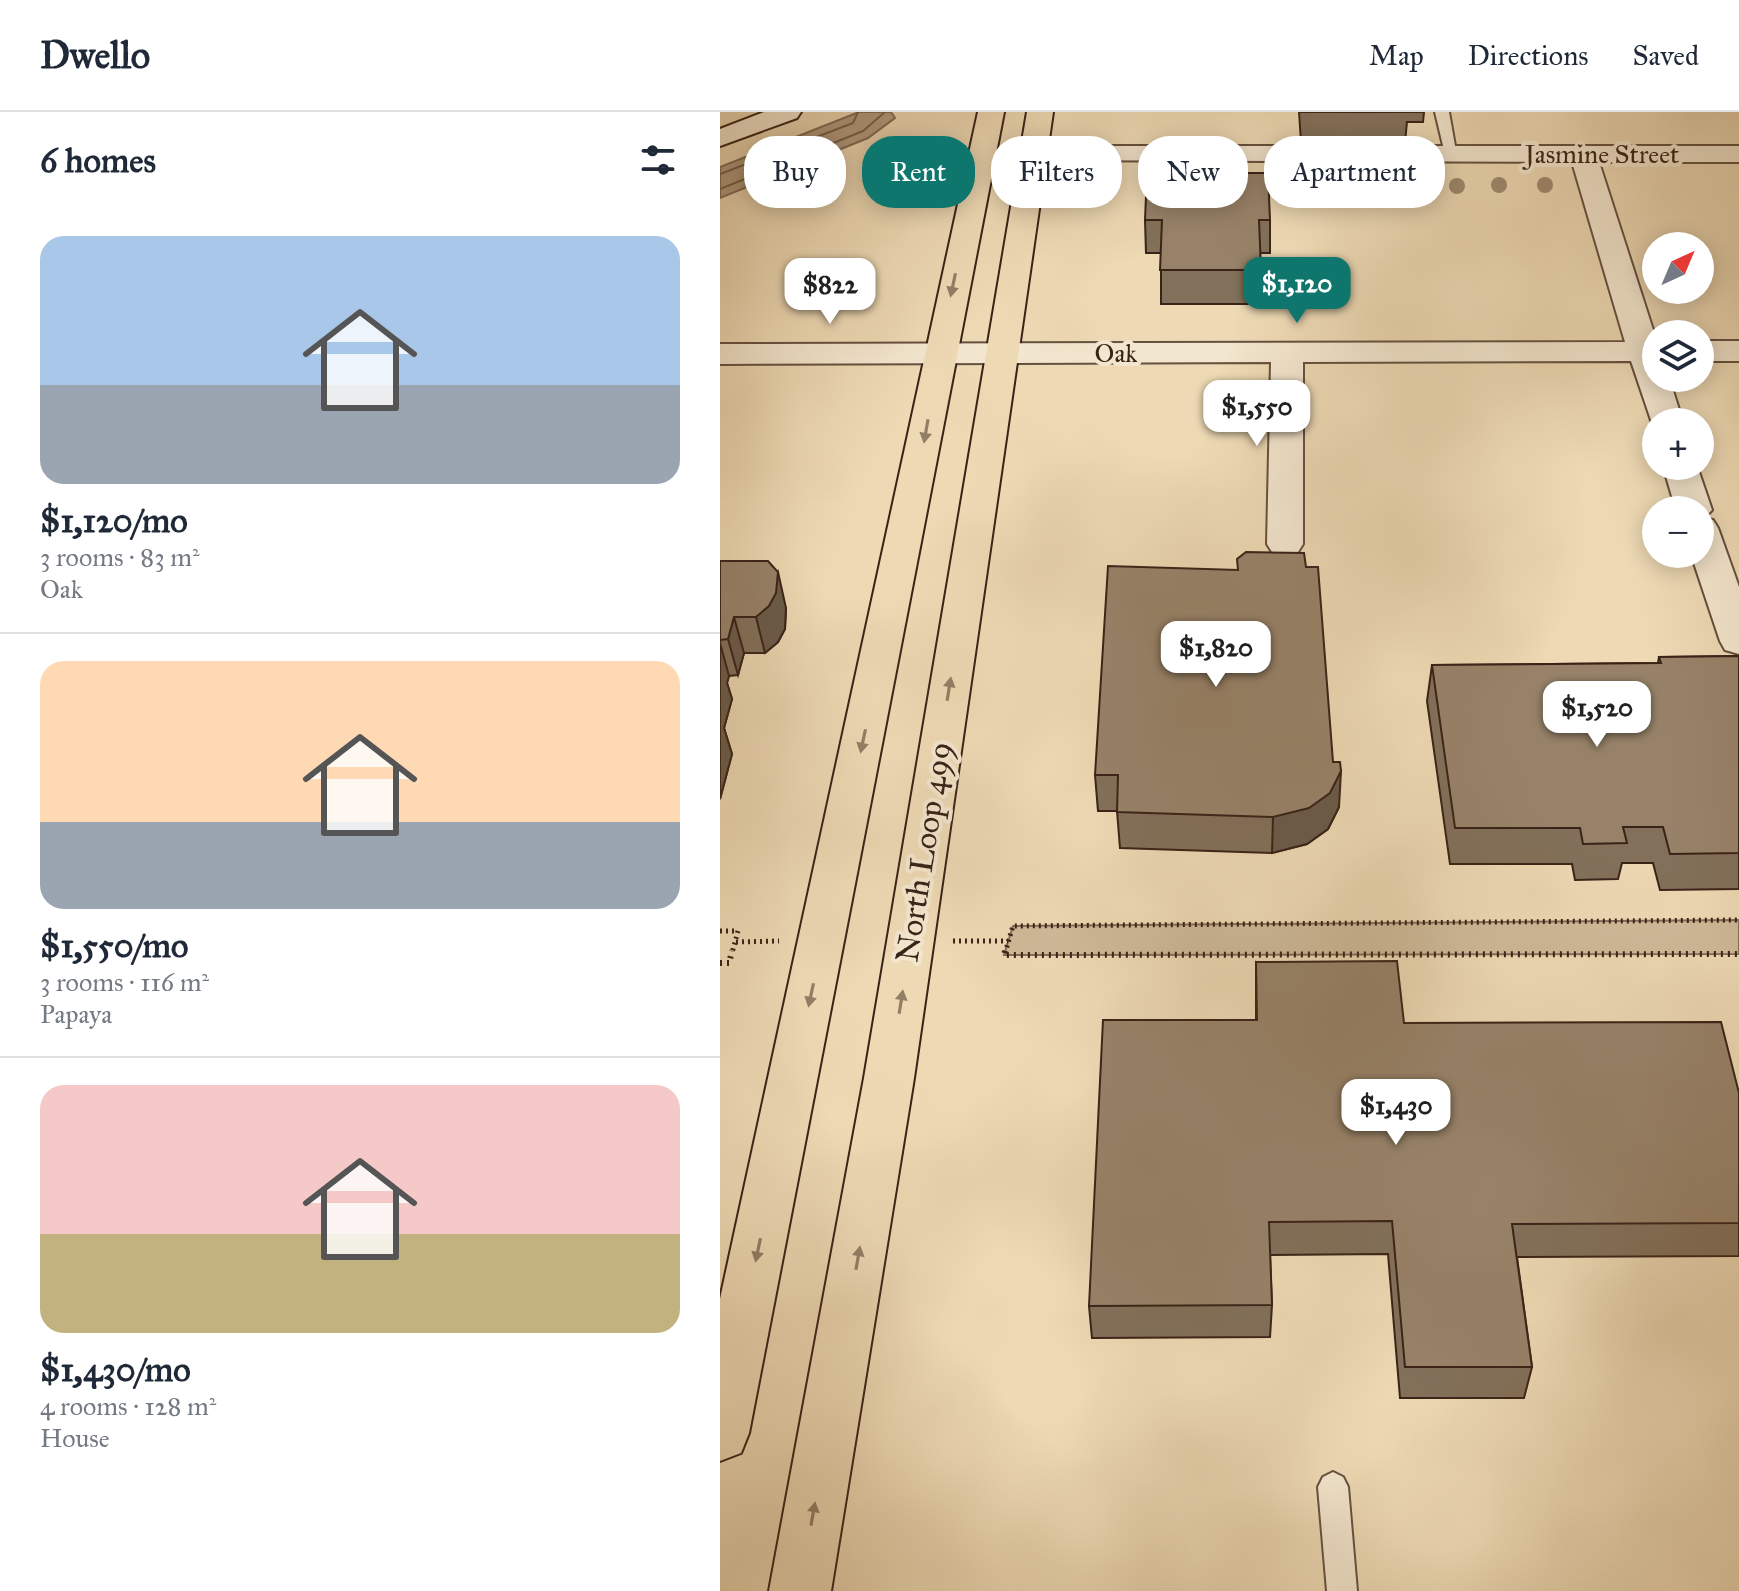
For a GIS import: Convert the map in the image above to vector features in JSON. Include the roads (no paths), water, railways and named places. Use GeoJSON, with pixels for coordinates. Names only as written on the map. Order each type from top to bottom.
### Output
{"type":"FeatureCollection","features":[{"type":"Feature","properties":{"kind":"main road"},"geometry":{"type":"LineString","coordinates":[[720,1433],[991,112]]}},
{"type":"Feature","properties":{"kind":"main road","name":"North Loop 499"},"geometry":{"type":"LineString","coordinates":[[800,1591],[889,1078],[1036,133]]}},
{"type":"Feature","properties":{"kind":"street"},"geometry":{"type":"LineString","coordinates":[[720,138],[778,113]]}},
{"type":"Feature","properties":{"kind":"street","name":"Jasmine Street"},"geometry":{"type":"LineString","coordinates":[[1036,133],[1452,154],[1739,154]]}},
{"type":"Feature","properties":{"kind":"street"},"geometry":{"type":"LineString","coordinates":[[1583,154],[1642,327]]}},
{"type":"Feature","properties":{"kind":"street","name":"Oak"},"geometry":{"type":"LineString","coordinates":[[720,354],[1642,351]]}},
{"type":"Feature","properties":{"kind":"street"},"geometry":{"type":"LineString","coordinates":[[1714,351],[1739,351]]}},
{"type":"Feature","properties":{"kind":"street"},"geometry":{"type":"LineString","coordinates":[[1285,544],[1287,353]]}},
{"type":"Feature","properties":{"kind":"street"},"geometry":{"type":"LineString","coordinates":[[1713,568],[1738,641]]}},
{"type":"Feature","properties":{"kind":"lane"},"geometry":{"type":"LineString","coordinates":[[1442,112],[1452,154]]}},
{"type":"Feature","properties":{"kind":"lane"},"geometry":{"type":"LineString","coordinates":[[1333,1487],[1342,1591]]}},
{"type":"Feature","properties":{"kind":"water"},"geometry":{"type":"Polygon","coordinates":[[[859,112],[891,112],[895,118],[871,136],[862,136],[862,140],[846,147],[846,136],[798,136],[859,112]]]}},
{"type":"Feature","properties":{"kind":"water"},"geometry":{"type":"Polygon","coordinates":[[[744,158],[744,188],[720,198],[720,167],[744,158]]]}}]}
